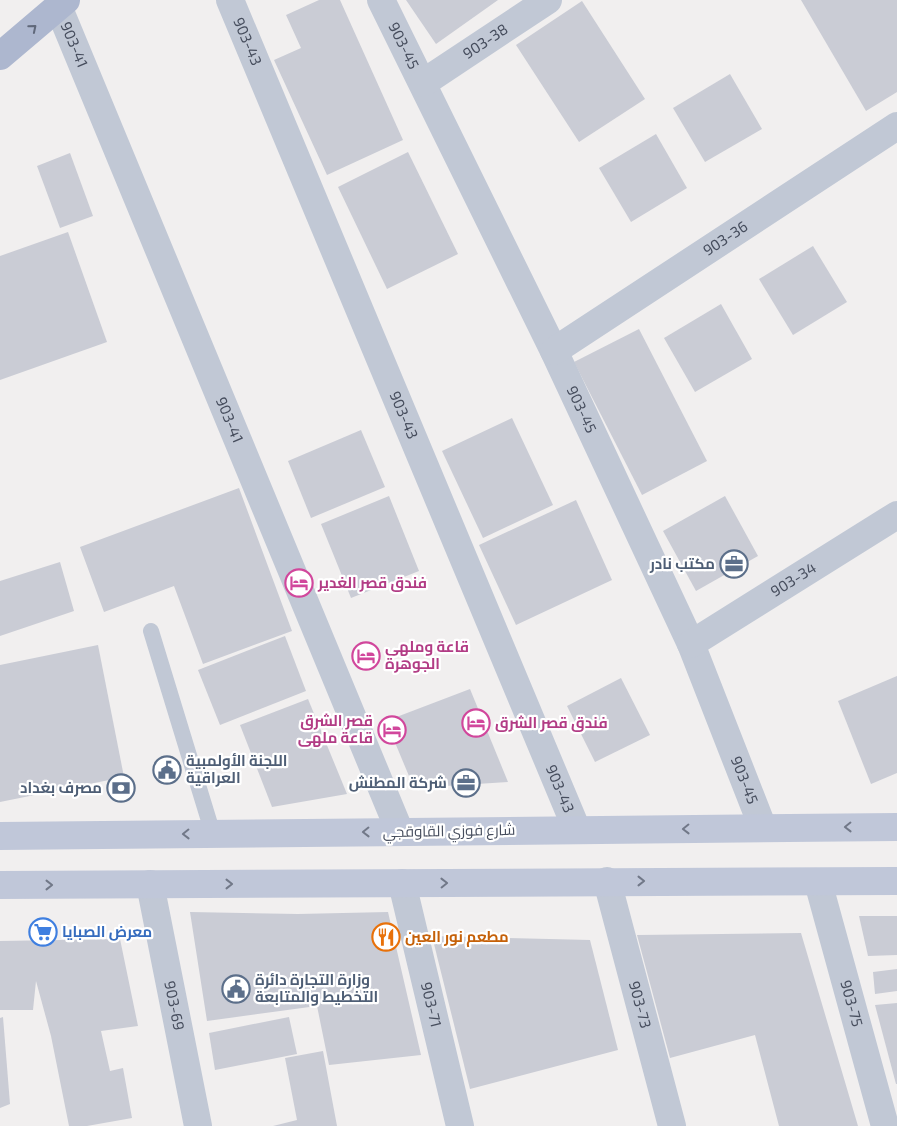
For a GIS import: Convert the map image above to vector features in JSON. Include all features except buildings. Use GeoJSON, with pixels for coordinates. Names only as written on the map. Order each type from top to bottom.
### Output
{"type":"FeatureCollection","features":[{"type":"Feature","properties":{"kind":"main road"},"geometry":{"type":"LineString","coordinates":[[0,56],[62,3]]}},
{"type":"Feature","properties":{"kind":"street","name":"903-43"},"geometry":{"type":"LineString","coordinates":[[230,0],[577,830]]}},
{"type":"Feature","properties":{"kind":"street","name":"903-45"},"geometry":{"type":"LineString","coordinates":[[381,0],[554,350],[691,644],[764,828]]}},
{"type":"Feature","properties":{"kind":"street","name":"903-38"},"geometry":{"type":"LineString","coordinates":[[423,83],[548,0]]}},
{"type":"Feature","properties":{"kind":"street","name":"903-41"},"geometry":{"type":"LineString","coordinates":[[62,3],[400,832]]}},
{"type":"Feature","properties":{"kind":"street","name":"903-36"},"geometry":{"type":"LineString","coordinates":[[554,350],[897,126]]}},
{"type":"Feature","properties":{"kind":"street","name":"903-34"},"geometry":{"type":"LineString","coordinates":[[691,644],[897,515]]}},
{"type":"Feature","properties":{"kind":"street","name":"شارع فوزي القاوقجي"},"geometry":{"type":"LineString","coordinates":[[0,836],[897,827]]}},
{"type":"Feature","properties":{"kind":"street","name":"903-73"},"geometry":{"type":"LineString","coordinates":[[607,881],[672,1126]]}},
{"type":"Feature","properties":{"kind":"street"},"geometry":{"type":"LineString","coordinates":[[0,885],[897,881]]}},
{"type":"Feature","properties":{"kind":"street","name":"903-75"},"geometry":{"type":"LineString","coordinates":[[818,882],[885,1126]]}},
{"type":"Feature","properties":{"kind":"street","name":"903-69"},"geometry":{"type":"LineString","coordinates":[[150,884],[198,1126]]}},
{"type":"Feature","properties":{"kind":"street","name":"903-71"},"geometry":{"type":"LineString","coordinates":[[402,884],[460,1126]]}},
{"type":"Feature","properties":{"kind":"lane"},"geometry":{"type":"LineString","coordinates":[[151,631],[213,834]]}},
{"type":"Feature","properties":{"kind":"place","name":"مكتب نادر"},"geometry":{"type":"Point","coordinates":[734,564]}},
{"type":"Feature","properties":{"kind":"place","name":"فندق قصر الغدير"},"geometry":{"type":"Point","coordinates":[299,583]}},
{"type":"Feature","properties":{"kind":"place","name":"قاعة وملهى الجوهرة"},"geometry":{"type":"Point","coordinates":[366,656]}},
{"type":"Feature","properties":{"kind":"place","name":"فندق قصر الشرق"},"geometry":{"type":"Point","coordinates":[476,723]}},
{"type":"Feature","properties":{"kind":"place","name":"قصر الشرق قاعة ملهى"},"geometry":{"type":"Point","coordinates":[392,730]}},
{"type":"Feature","properties":{"kind":"place","name":"اللجنة الأولمبية العراقية"},"geometry":{"type":"Point","coordinates":[167,770]}},
{"type":"Feature","properties":{"kind":"place","name":"شركة المطنش"},"geometry":{"type":"Point","coordinates":[466,783]}},
{"type":"Feature","properties":{"kind":"place","name":"مصرف بغداد"},"geometry":{"type":"Point","coordinates":[121,788]}},
{"type":"Feature","properties":{"kind":"place","name":"معرض الصبايا"},"geometry":{"type":"Point","coordinates":[43,932]}},
{"type":"Feature","properties":{"kind":"place","name":"مطعم نور العين"},"geometry":{"type":"Point","coordinates":[386,937]}},
{"type":"Feature","properties":{"kind":"place","name":"وزارة التجارة دائرة التخطيط والمتابعة"},"geometry":{"type":"Point","coordinates":[236,989]}}]}
